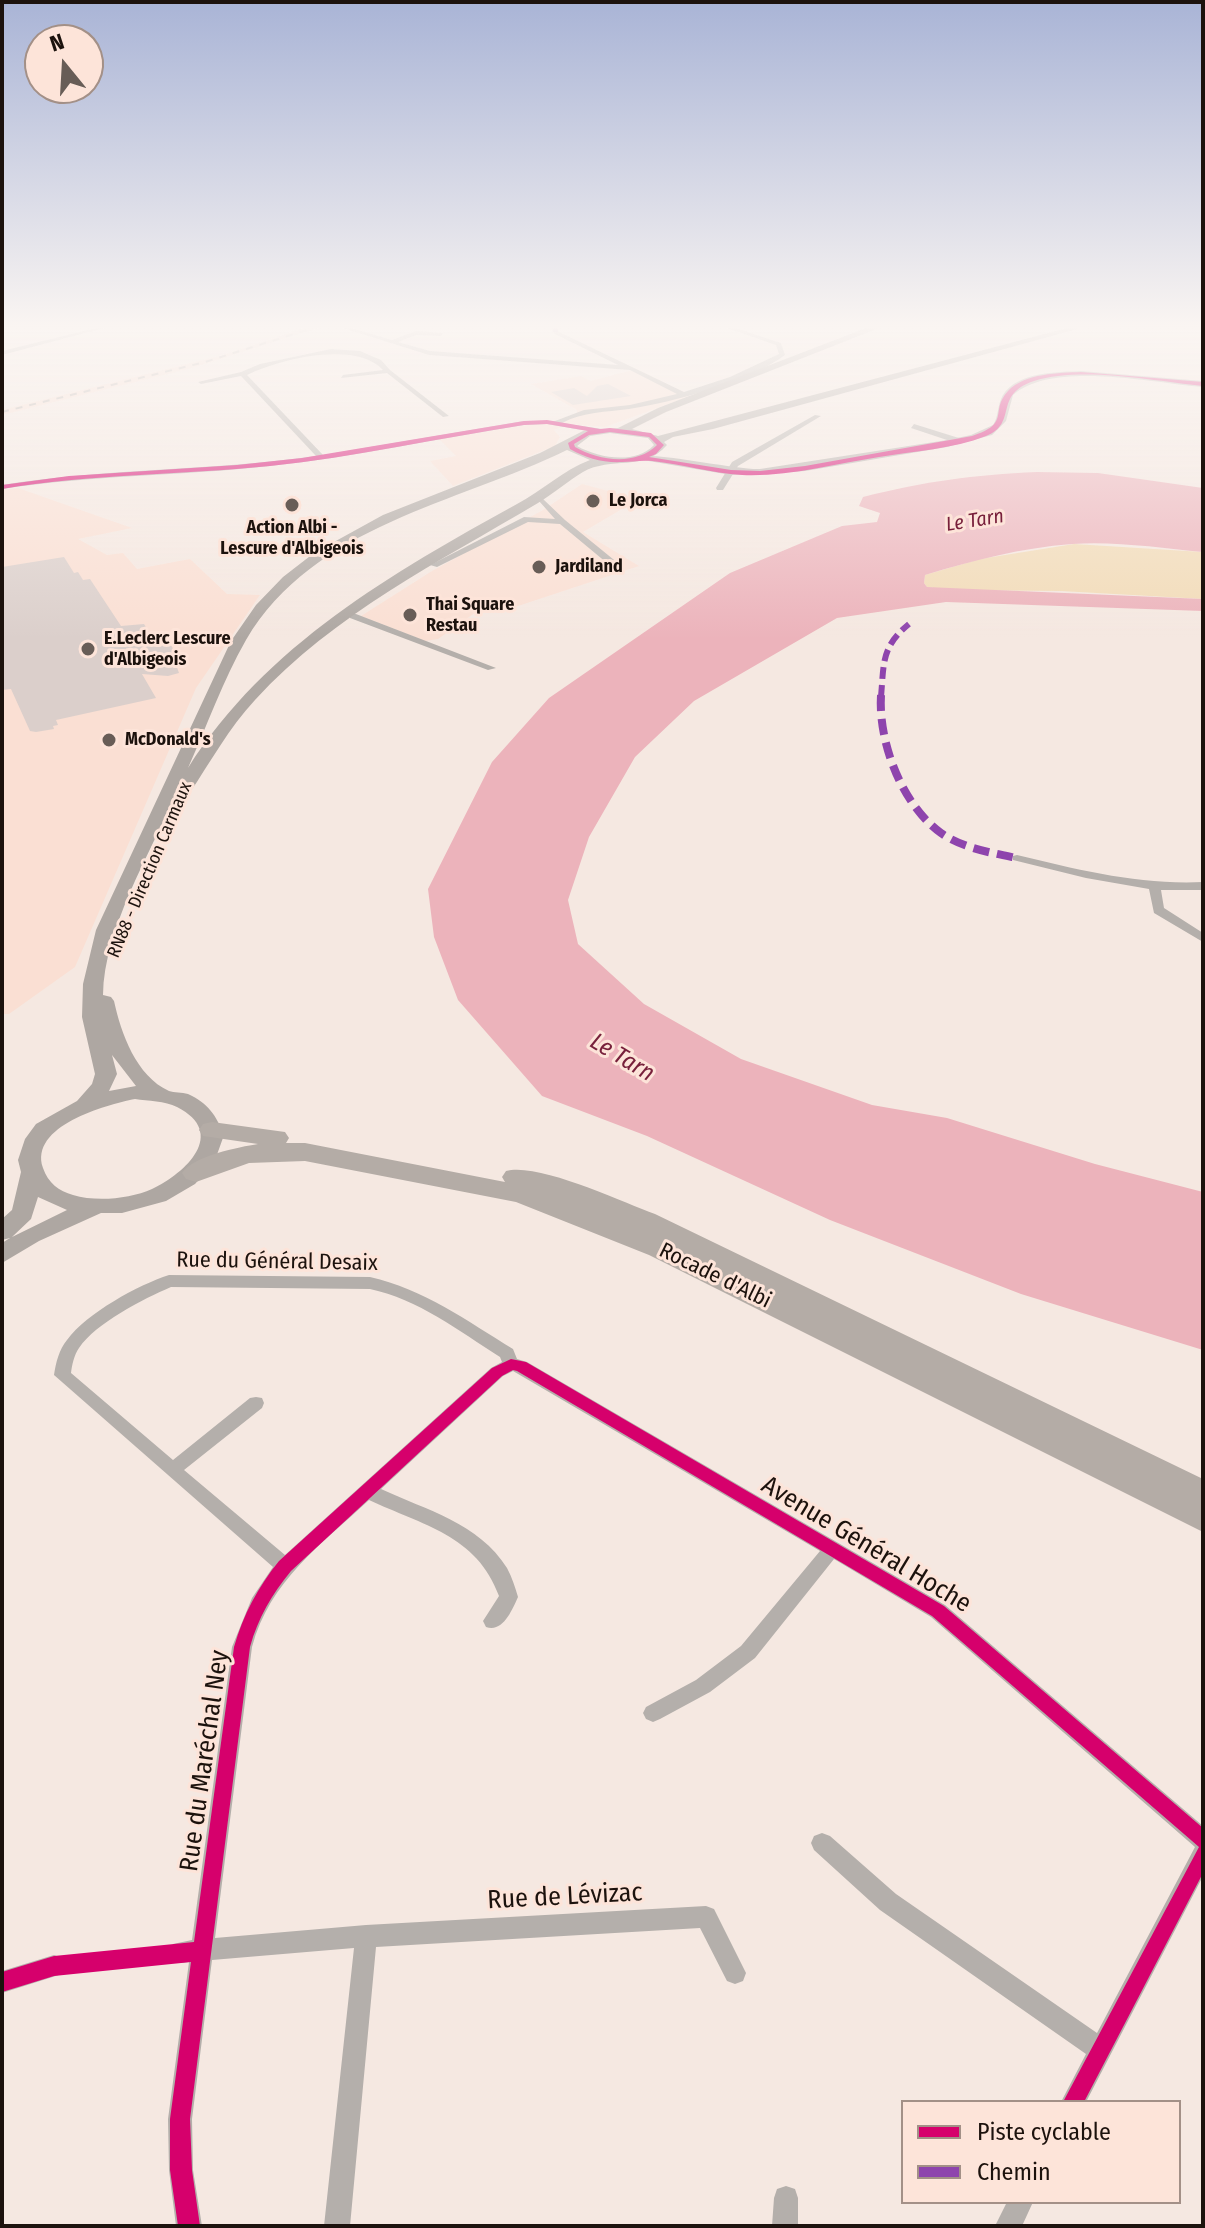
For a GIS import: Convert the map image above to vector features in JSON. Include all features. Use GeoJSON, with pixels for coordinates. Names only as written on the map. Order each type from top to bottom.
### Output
{"type":"FeatureCollection","features":[{"type":"Feature","properties":{"kind":"highway","name":"Rocade d'Albi"},"geometry":{"type":"LineString","coordinates":[[212,1130],[379,1150],[523,1179],[602,1202],[1203,1494]]}},
{"type":"Feature","properties":{"kind":"highway","name":"Rocade d'Albi"},"geometry":{"type":"LineString","coordinates":[[196,1173],[228,1158],[275,1150],[305,1152],[521,1194],[659,1248],[1203,1518]]}},
{"type":"Feature","properties":{"kind":"main road"},"geometry":{"type":"LineString","coordinates":[[87,1102],[102,1086],[106,1074],[92,1017],[93,984],[110,920],[238,641],[258,609],[304,567],[342,542],[409,509],[596,432]]}},
{"type":"Feature","properties":{"kind":"main road"},"geometry":{"type":"LineString","coordinates":[[633,432],[651,435],[659,445]]}},
{"type":"Feature","properties":{"kind":"main road"},"geometry":{"type":"LineString","coordinates":[[575,440],[572,448],[580,453],[608,459],[636,458],[659,445],[670,434],[681,432]]}},
{"type":"Feature","properties":{"kind":"main road","name":"RN88 - Direction Carmaux"},"geometry":{"type":"LineString","coordinates":[[158,1093],[131,1071],[115,1041],[105,1009],[104,989],[107,970],[126,921],[194,769],[238,710],[290,656],[322,630],[396,580],[544,494],[592,462],[608,459]]}},
{"type":"Feature","properties":{"kind":"main road"},"geometry":{"type":"LineString","coordinates":[[182,792],[281,675],[353,616],[434,565],[547,505],[579,470]]}},
{"type":"Feature","properties":{"kind":"main road"},"geometry":{"type":"LineString","coordinates":[[2,1232],[23,1213],[32,1173],[30,1157],[36,1141],[57,1119],[87,1102],[111,1095],[158,1093],[191,1104],[205,1115],[212,1130],[213,1144],[207,1159],[196,1173],[176,1188],[151,1200],[122,1206],[94,1207],[53,1197],[39,1186],[32,1173]]}},
{"type":"Feature","properties":{"kind":"main road"},"geometry":{"type":"LineString","coordinates":[[2,1255],[31,1235],[94,1207]]}},
{"type":"Feature","properties":{"kind":"street"},"geometry":{"type":"LineString","coordinates":[[296,432],[321,457]]}},
{"type":"Feature","properties":{"kind":"street"},"geometry":{"type":"LineString","coordinates":[[2,487],[81,476],[240,466],[321,457],[460,432]]}},
{"type":"Feature","properties":{"kind":"street"},"geometry":{"type":"LineString","coordinates":[[566,432],[575,440]]}},
{"type":"Feature","properties":{"kind":"street"},"geometry":{"type":"LineString","coordinates":[[720,488],[735,464],[790,432]]}},
{"type":"Feature","properties":{"kind":"street"},"geometry":{"type":"LineString","coordinates":[[932,432],[959,441]]}},
{"type":"Feature","properties":{"kind":"street"},"geometry":{"type":"LineString","coordinates":[[636,458],[730,472],[787,470],[959,441],[986,432]]}},
{"type":"Feature","properties":{"kind":"street"},"geometry":{"type":"LineString","coordinates":[[659,445],[686,464]]}},
{"type":"Feature","properties":{"kind":"street"},"geometry":{"type":"LineString","coordinates":[[434,565],[527,519],[547,505],[562,522],[616,566]]}},
{"type":"Feature","properties":{"kind":"street"},"geometry":{"type":"LineString","coordinates":[[527,519],[562,522]]}},
{"type":"Feature","properties":{"kind":"street"},"geometry":{"type":"LineString","coordinates":[[353,616],[491,668]]}},
{"type":"Feature","properties":{"kind":"street"},"geometry":{"type":"LineString","coordinates":[[1017,858],[1155,887],[1203,886]]}},
{"type":"Feature","properties":{"kind":"street"},"geometry":{"type":"LineString","coordinates":[[1155,887],[1158,910],[1203,938]]}},
{"type":"Feature","properties":{"kind":"street","name":"Rue du Général Desaix"},"geometry":{"type":"LineString","coordinates":[[285,1566],[62,1375],[74,1342],[143,1291],[169,1281],[386,1285],[507,1353],[511,1364]]}},
{"type":"Feature","properties":{"kind":"street","name":"Rue du Maréchal Ney"},"geometry":{"type":"LineString","coordinates":[[189,2226],[181,2170],[180,2119],[191,1952],[248,1624],[265,1590],[285,1566],[497,1372],[511,1364]]}},
{"type":"Feature","properties":{"kind":"street","name":"Avenue Général Hoche"},"geometry":{"type":"LineString","coordinates":[[511,1364],[530,1372],[938,1611],[1203,1840]]}},
{"type":"Feature","properties":{"kind":"street"},"geometry":{"type":"LineString","coordinates":[[173,1469],[256,1403]]}},
{"type":"Feature","properties":{"kind":"street"},"geometry":{"type":"LineString","coordinates":[[368,1491],[449,1525],[479,1546],[498,1566],[509,1597],[493,1621]]}},
{"type":"Feature","properties":{"kind":"street","name":"Avenue Général Hoche"},"geometry":{"type":"LineString","coordinates":[[653,1713],[703,1686],[748,1652],[832,1549]]}},
{"type":"Feature","properties":{"kind":"street"},"geometry":{"type":"LineString","coordinates":[[822,1843],[888,1902],[1099,2049]]}},
{"type":"Feature","properties":{"kind":"street"},"geometry":{"type":"LineString","coordinates":[[1074,2100],[1203,1854]]}},
{"type":"Feature","properties":{"kind":"street","name":"Rue de Lévizac"},"geometry":{"type":"LineString","coordinates":[[191,1952],[366,1936],[706,1917],[735,1973]]}},
{"type":"Feature","properties":{"kind":"street"},"geometry":{"type":"LineString","coordinates":[[337,2226],[366,1936]]}},
{"type":"Feature","properties":{"kind":"street"},"geometry":{"type":"LineString","coordinates":[[2,1982],[54,1966]]}},
{"type":"Feature","properties":{"kind":"street"},"geometry":{"type":"LineString","coordinates":[[785,2226],[786,2198]]}},
{"type":"Feature","properties":{"kind":"street"},"geometry":{"type":"LineString","coordinates":[[1008,2226],[1020,2204]]}},
{"type":"Feature","properties":{"kind":"shaded area"},"geometry":{"type":"Polygon","coordinates":[[[483,432],[556,432],[560,437],[555,446],[453,486],[430,461],[456,456],[439,439],[483,432]]]}},
{"type":"Feature","properties":{"kind":"shaded area"},"geometry":{"type":"Polygon","coordinates":[[[582,484],[639,499],[583,532],[639,566],[515,607],[496,598],[438,639],[425,641],[361,616],[432,571],[543,510],[582,484]]]}},
{"type":"Feature","properties":{"kind":"shaded area"},"geometry":{"type":"Polygon","coordinates":[[[18,488],[132,528],[78,539],[107,555],[123,553],[137,569],[190,559],[227,594],[260,595],[196,688],[75,967],[9,1014],[2,1014],[2,490],[18,488]]]}},
{"type":"Feature","properties":{"kind":"shaded area"},"geometry":{"type":"Polygon","coordinates":[[[1074,544],[1203,552],[1203,599],[1061,591],[946,590],[927,587],[924,583],[925,575],[980,559],[1074,544]]]}},
{"type":"Feature","properties":{"kind":"water","name":"Le Tarn"},"geometry":{"type":"Polygon","coordinates":[[[1037,472],[1098,473],[1203,488],[1203,552],[1105,543],[1034,548],[925,575],[927,587],[1203,599],[1203,611],[946,602],[837,618],[694,701],[635,757],[589,837],[568,900],[578,944],[644,1004],[741,1059],[872,1105],[947,1118],[1095,1164],[1203,1192],[1203,1350],[1021,1294],[830,1220],[647,1136],[542,1096],[458,1000],[434,937],[428,889],[492,762],[549,698],[730,573],[842,526],[877,522],[880,513],[859,506],[863,497],[950,480],[1037,472]]]}},
{"type":"Feature","properties":{"kind":"building","name":"E.Leclerc Lescure d'Albigeois"},"geometry":{"type":"Polygon","coordinates":[[[64,557],[74,573],[78,572],[83,580],[90,579],[121,626],[144,624],[154,640],[167,639],[179,658],[174,659],[179,673],[168,676],[142,674],[156,698],[56,720],[58,725],[53,726],[54,729],[30,731],[11,689],[2,690],[2,567],[64,557]]]}},
{"type":"Feature","properties":{"kind":"marked path"},"geometry":{"type":"LineString","coordinates":[[909,624],[892,638],[887,648],[881,695],[883,735],[894,766],[922,814],[942,834],[969,846],[1017,858]]}},
{"type":"Feature","properties":{"kind":"cycle path"},"geometry":{"type":"LineString","coordinates":[[2,487],[102,475],[302,460],[467,432]]}},
{"type":"Feature","properties":{"kind":"cycle path"},"geometry":{"type":"LineString","coordinates":[[595,432],[571,443],[572,448],[593,457],[619,461],[644,457],[661,445],[651,435],[626,432]]}},
{"type":"Feature","properties":{"kind":"cycle path"},"geometry":{"type":"LineString","coordinates":[[636,458],[731,472],[760,473],[947,444],[990,432]]}},
{"type":"Feature","properties":{"kind":"cycle path"},"geometry":{"type":"LineString","coordinates":[[189,2226],[181,2170],[180,2119],[242,1647],[249,1624],[264,1594],[285,1566],[497,1372],[511,1364],[521,1366],[938,1611],[1203,1840]]}},
{"type":"Feature","properties":{"kind":"cycle path"},"geometry":{"type":"LineString","coordinates":[[1074,2100],[1203,1854]]}},
{"type":"Feature","properties":{"kind":"cycle path"},"geometry":{"type":"LineString","coordinates":[[2,1982],[54,1966],[202,1951]]}},
{"type":"Feature","properties":{"kind":"place","name":"Le Jorca"},"geometry":{"type":"Point","coordinates":[593,501]}},
{"type":"Feature","properties":{"kind":"place","name":"Action Albi - Lescure d'Albigeois"},"geometry":{"type":"Point","coordinates":[292,505]}},
{"type":"Feature","properties":{"kind":"place","name":"Jardiland"},"geometry":{"type":"Point","coordinates":[539,567]}},
{"type":"Feature","properties":{"kind":"place","name":"Thai Square Restau"},"geometry":{"type":"Point","coordinates":[410,615]}},
{"type":"Feature","properties":{"kind":"place","name":"E.Leclerc Lescure d'Albigeois"},"geometry":{"type":"Point","coordinates":[88,649]}},
{"type":"Feature","properties":{"kind":"place","name":"McDonald's"},"geometry":{"type":"Point","coordinates":[109,740]}}]}
